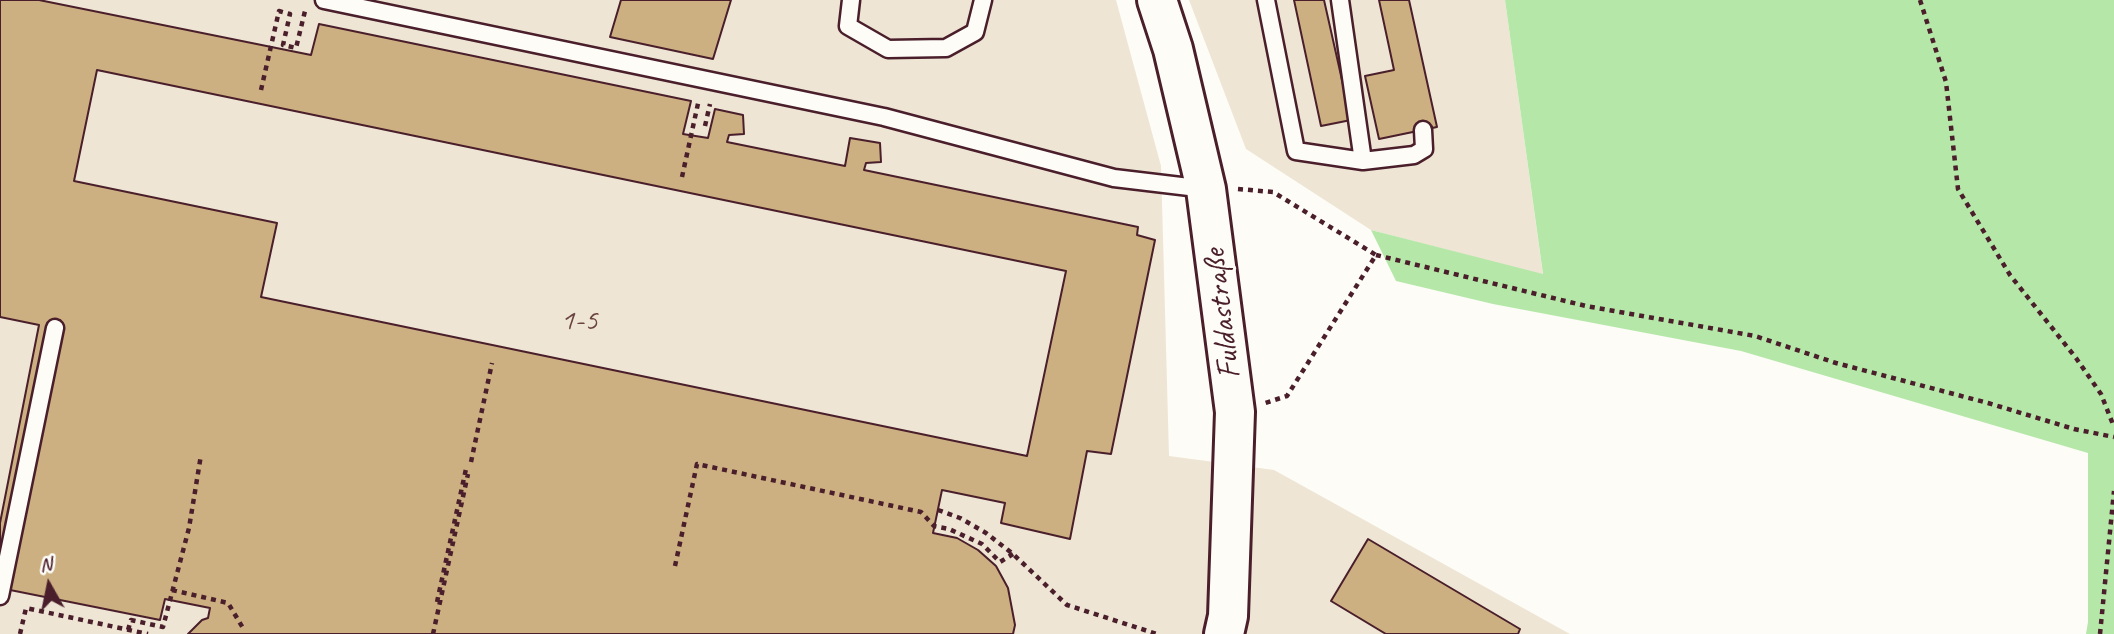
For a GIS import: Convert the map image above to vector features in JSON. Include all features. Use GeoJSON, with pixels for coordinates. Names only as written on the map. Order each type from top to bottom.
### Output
{"type":"FeatureCollection","features":[{"type":"Feature","properties":{"kind":"street","name":"Fuldastraße"},"geometry":{"type":"LineString","coordinates":[[1157,0],[1173,49],[1206,189],[1235,412],[1228,616],[1224,634]]}},
{"type":"Feature","properties":{"kind":"lane"},"geometry":{"type":"LineString","coordinates":[[324,0],[884,117],[1114,178],[1206,189]]}},
{"type":"Feature","properties":{"kind":"lane"},"geometry":{"type":"LineString","coordinates":[[851,0],[848,26],[888,49],[946,48],[975,32],[983,0]]}},
{"type":"Feature","properties":{"kind":"lane"},"geometry":{"type":"LineString","coordinates":[[1266,0],[1296,150],[1363,161],[1414,155],[1424,149],[1423,130]]}},
{"type":"Feature","properties":{"kind":"lane"},"geometry":{"type":"LineString","coordinates":[[1340,0],[1363,161]]}},
{"type":"Feature","properties":{"kind":"lane"},"geometry":{"type":"LineString","coordinates":[[0,596],[55,328]]}},
{"type":"Feature","properties":{"kind":"path"},"geometry":{"type":"LineString","coordinates":[[261,90],[279,11],[290,14],[283,45],[296,48],[307,0]]}},
{"type":"Feature","properties":{"kind":"path"},"geometry":{"type":"LineString","coordinates":[[1920,0],[1946,82],[1958,189],[2010,275],[2101,394],[2114,427]]}},
{"type":"Feature","properties":{"kind":"path"},"geometry":{"type":"LineString","coordinates":[[682,177],[698,105]]}},
{"type":"Feature","properties":{"kind":"path"},"geometry":{"type":"LineString","coordinates":[[705,126],[709,107]]}},
{"type":"Feature","properties":{"kind":"path"},"geometry":{"type":"LineString","coordinates":[[1206,189],[1273,192],[1376,255],[1586,306],[1755,336],[1836,363],[1989,403],[2074,429],[2114,437]]}},
{"type":"Feature","properties":{"kind":"path"},"geometry":{"type":"LineString","coordinates":[[1235,412],[1287,396],[1376,255]]}},
{"type":"Feature","properties":{"kind":"path"},"geometry":{"type":"LineString","coordinates":[[471,462],[492,363]]}},
{"type":"Feature","properties":{"kind":"path"},"geometry":{"type":"LineString","coordinates":[[128,630],[131,620],[163,627],[189,528],[201,455]]}},
{"type":"Feature","properties":{"kind":"path"},"geometry":{"type":"LineString","coordinates":[[675,566],[697,464],[921,512],[934,526],[982,544],[1000,562],[1013,554]]}},
{"type":"Feature","properties":{"kind":"path"},"geometry":{"type":"LineString","coordinates":[[431,626],[467,472],[433,634]]}},
{"type":"Feature","properties":{"kind":"path"},"geometry":{"type":"LineString","coordinates":[[2100,634],[2114,491]]}},
{"type":"Feature","properties":{"kind":"path"},"geometry":{"type":"LineString","coordinates":[[938,510],[960,518],[1013,554],[1067,605],[1157,634]]}},
{"type":"Feature","properties":{"kind":"path"},"geometry":{"type":"LineString","coordinates":[[172,590],[228,603],[243,628]]}},
{"type":"Feature","properties":{"kind":"path"},"geometry":{"type":"LineString","coordinates":[[20,634],[26,608],[148,634]]}},
{"type":"Feature","properties":{"kind":"shaded area"},"geometry":{"type":"Polygon","coordinates":[[[0,0],[1116,0],[1161,166],[1169,456],[1274,470],[1570,634],[0,634],[0,0]]]}},
{"type":"Feature","properties":{"kind":"shaded area"},"geometry":{"type":"Polygon","coordinates":[[[1189,0],[1505,0],[1543,275],[1371,230],[1246,149],[1189,0]]]}},
{"type":"Feature","properties":{"kind":"green space"},"geometry":{"type":"Polygon","coordinates":[[[1505,0],[2114,0],[2114,634],[2086,634],[2088,453],[1741,351],[1493,304],[1396,281],[1371,230],[1543,274],[1505,0]]]}},
{"type":"Feature","properties":{"kind":"building"},"geometry":{"type":"Polygon","coordinates":[[[0,0],[39,0],[311,55],[319,24],[691,101],[683,134],[708,138],[715,109],[743,115],[744,134],[729,135],[727,142],[845,166],[850,138],[880,143],[881,162],[866,163],[864,170],[1138,227],[1137,235],[1155,240],[1111,454],[1087,451],[1070,539],[1001,523],[1005,503],[942,490],[933,533],[957,538],[978,550],[996,566],[1008,588],[1015,625],[1013,634],[188,634],[202,620],[208,618],[210,608],[165,599],[160,620],[0,588],[0,523],[39,325],[0,317],[0,0]]]}},
{"type":"Feature","properties":{"kind":"building"},"geometry":{"type":"Polygon","coordinates":[[[621,0],[731,0],[713,59],[610,37],[621,0]]]}},
{"type":"Feature","properties":{"kind":"building"},"geometry":{"type":"Polygon","coordinates":[[[1294,0],[1324,0],[1351,120],[1321,126],[1294,0]]]}},
{"type":"Feature","properties":{"kind":"building"},"geometry":{"type":"Polygon","coordinates":[[[1379,0],[1409,0],[1437,127],[1379,139],[1365,76],[1394,70],[1379,0]]]}},
{"type":"Feature","properties":{"kind":"building"},"geometry":{"type":"Polygon","coordinates":[[[97,70],[1066,271],[1027,456],[261,297],[277,223],[74,181],[97,70]]]}},
{"type":"Feature","properties":{"kind":"building"},"geometry":{"type":"Polygon","coordinates":[[[1368,539],[1520,629],[1518,634],[1386,634],[1331,601],[1368,539]]]}}]}
